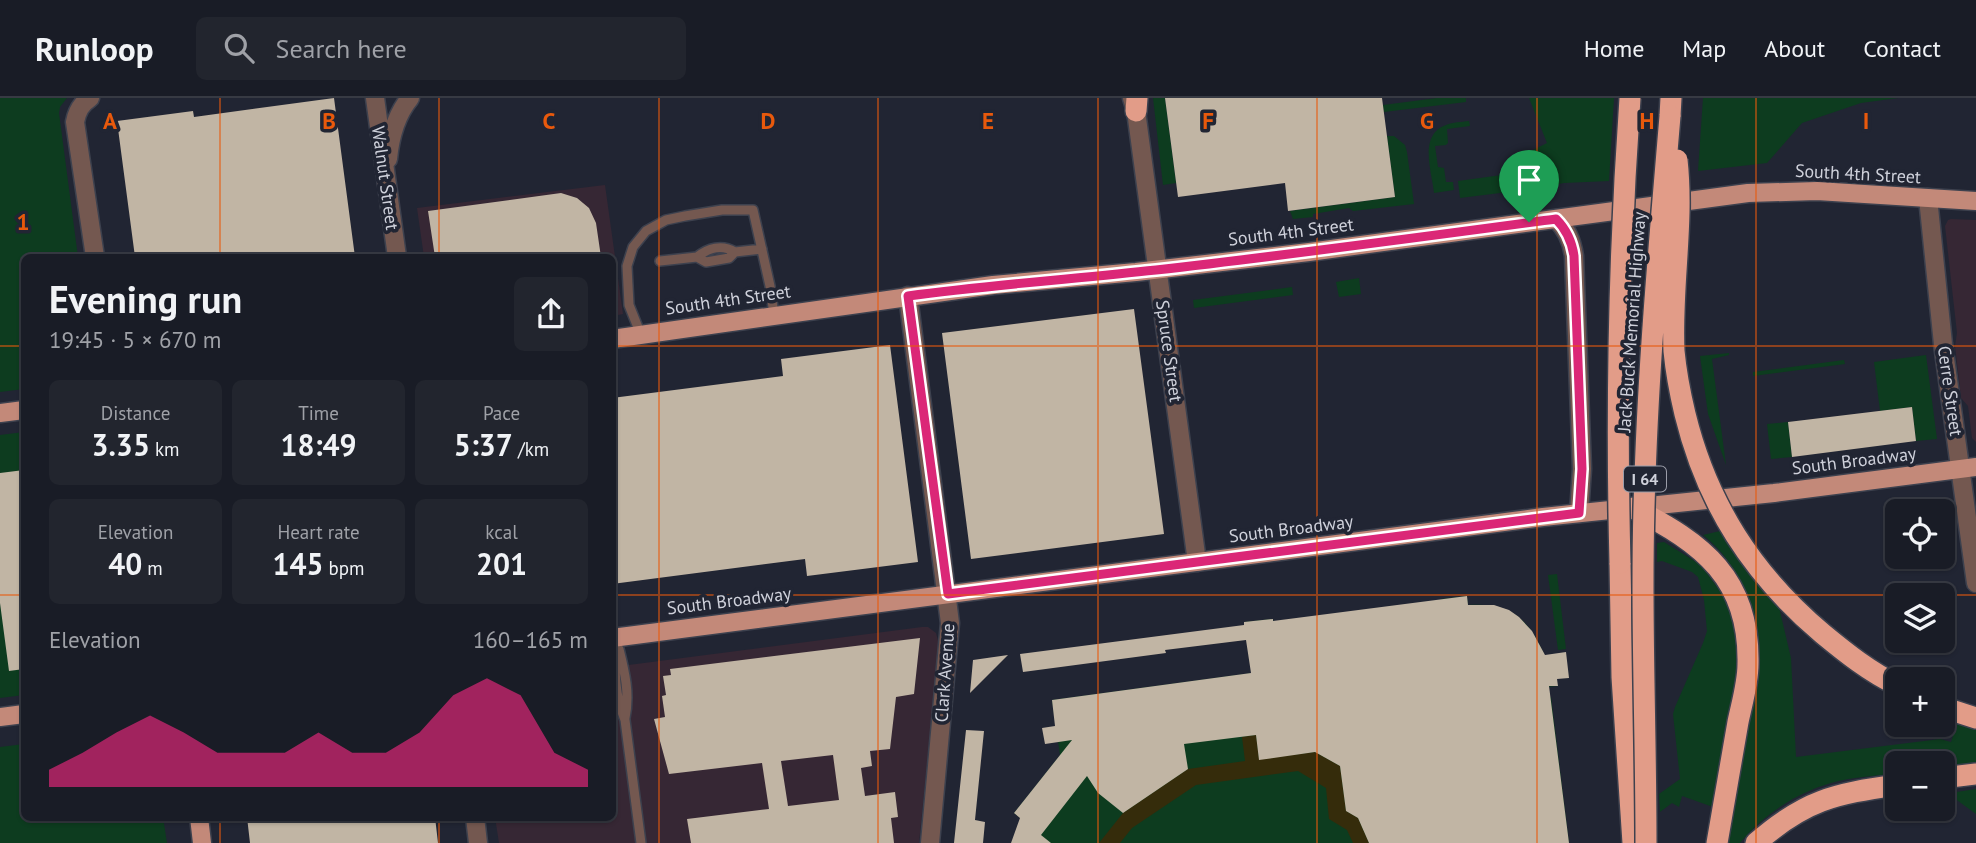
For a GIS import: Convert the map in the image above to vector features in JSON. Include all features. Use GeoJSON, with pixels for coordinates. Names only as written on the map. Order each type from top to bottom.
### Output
{"type":"FeatureCollection","features":[{"type":"Feature","properties":{"kind":"highway","name":"Jack Buck Memorial Highway"},"geometry":{"type":"LineString","coordinates":[[1630,98],[1621,281],[1618,486],[1623,690],[1633,843]]}},
{"type":"Feature","properties":{"kind":"highway","name":"Jack Buck Memorial Highway"},"geometry":{"type":"LineString","coordinates":[[1646,843],[1643,621],[1645,479],[1649,379],[1670,107]]}},
{"type":"Feature","properties":{"kind":"highway"},"geometry":{"type":"LineString","coordinates":[[1670,107],[1678,163],[1679,195],[1675,355],[1683,406],[1703,473],[1737,540],[1777,591],[1837,645],[1885,678]]}},
{"type":"Feature","properties":{"kind":"highway"},"geometry":{"type":"LineString","coordinates":[[1633,508],[1656,519],[1707,554],[1724,573],[1740,603],[1748,634],[1748,667],[1717,843]]}},
{"type":"Feature","properties":{"kind":"highway"},"geometry":{"type":"LineString","coordinates":[[1955,776],[1976,774]]}},
{"type":"Feature","properties":{"kind":"highway"},"geometry":{"type":"LineString","coordinates":[[1756,843],[1790,815],[1808,806],[1829,797],[1885,787]]}},
{"type":"Feature","properties":{"kind":"main road","name":"South 4th Street"},"geometry":{"type":"LineString","coordinates":[[616,338],[993,285],[1157,270],[1748,194],[1828,191],[1976,201]]}},
{"type":"Feature","properties":{"kind":"main road"},"geometry":{"type":"LineString","coordinates":[[0,413],[21,410]]}},
{"type":"Feature","properties":{"kind":"main road","name":"South Broadway"},"geometry":{"type":"LineString","coordinates":[[616,638],[1579,513],[1774,493],[1968,468]]}},
{"type":"Feature","properties":{"kind":"main road"},"geometry":{"type":"LineString","coordinates":[[0,717],[21,714]]}},
{"type":"Feature","properties":{"kind":"main road"},"geometry":{"type":"LineString","coordinates":[[199,821],[202,843]]}},
{"type":"Feature","properties":{"kind":"street"},"geometry":{"type":"LineString","coordinates":[[90,98],[76,112],[75,122],[95,254]]}},
{"type":"Feature","properties":{"kind":"street","name":"Walnut Street"},"geometry":{"type":"LineString","coordinates":[[374,98],[397,254]]}},
{"type":"Feature","properties":{"kind":"street"},"geometry":{"type":"LineString","coordinates":[[386,180],[398,116],[410,98]]}},
{"type":"Feature","properties":{"kind":"street","name":"Spruce Street"},"geometry":{"type":"LineString","coordinates":[[1135,102],[1197,562]]}},
{"type":"Feature","properties":{"kind":"street","name":"Cerre Street"},"geometry":{"type":"LineString","coordinates":[[1928,198],[1942,333],[1968,468],[1976,583]]}},
{"type":"Feature","properties":{"kind":"street"},"geometry":{"type":"LineString","coordinates":[[1556,219],[1571,242],[1574,256],[1582,469],[1579,513]]}},
{"type":"Feature","properties":{"kind":"street","name":"Clark Avenue"},"geometry":{"type":"LineString","coordinates":[[908,296],[948,594],[950,637],[930,843]]}},
{"type":"Feature","properties":{"kind":"street"},"geometry":{"type":"LineString","coordinates":[[475,821],[478,843]]}},
{"type":"Feature","properties":{"kind":"lane"},"geometry":{"type":"LineString","coordinates":[[641,335],[629,305],[627,266],[633,247],[646,231],[666,220],[722,210],[753,210],[774,314]]}},
{"type":"Feature","properties":{"kind":"lane"},"geometry":{"type":"LineString","coordinates":[[660,261],[697,257],[706,250],[726,247],[735,252],[762,248]]}},
{"type":"Feature","properties":{"kind":"lane"},"geometry":{"type":"LineString","coordinates":[[616,689],[625,720],[641,843]]}},
{"type":"Feature","properties":{"kind":"shaded area"},"geometry":{"type":"Polygon","coordinates":[[[605,185],[615,254],[424,254],[417,208],[605,185]]]}},
{"type":"Feature","properties":{"kind":"shaded area"},"geometry":{"type":"Polygon","coordinates":[[[1951,219],[1976,220],[1976,442],[1972,438],[1968,406],[1961,398],[1955,346],[1957,333],[1945,226],[1951,219]]]}},
{"type":"Feature","properties":{"kind":"shaded area"},"geometry":{"type":"Polygon","coordinates":[[[616,264],[623,314],[616,315],[616,264]]]}},
{"type":"Feature","properties":{"kind":"shaded area"},"geometry":{"type":"Polygon","coordinates":[[[928,627],[936,633],[939,644],[919,843],[499,843],[496,821],[616,821],[616,667],[928,627]]]}},
{"type":"Feature","properties":{"kind":"green space"},"geometry":{"type":"Polygon","coordinates":[[[0,98],[67,98],[59,113],[78,254],[21,254],[21,389],[0,392],[0,98]]]}},
{"type":"Feature","properties":{"kind":"green space"},"geometry":{"type":"Polygon","coordinates":[[[1153,98],[1165,98],[1176,183],[1163,185],[1153,98]]]}},
{"type":"Feature","properties":{"kind":"green space"},"geometry":{"type":"Polygon","coordinates":[[[1437,98],[1466,98],[1466,102],[1384,112],[1383,105],[1437,98]]]}},
{"type":"Feature","properties":{"kind":"green space"},"geometry":{"type":"Polygon","coordinates":[[[1529,98],[1614,98],[1609,181],[1564,183],[1535,188],[1531,151],[1547,143],[1529,98]]]}},
{"type":"Feature","properties":{"kind":"green space"},"geometry":{"type":"Polygon","coordinates":[[[1703,98],[1898,98],[1861,103],[1802,123],[1767,163],[1698,171],[1703,98]]]}},
{"type":"Feature","properties":{"kind":"green space"},"geometry":{"type":"Polygon","coordinates":[[[1469,121],[1470,126],[1447,129],[1448,143],[1435,146],[1438,167],[1444,168],[1446,182],[1453,182],[1454,190],[1434,193],[1429,155],[1432,137],[1446,125],[1469,121]]]}},
{"type":"Feature","properties":{"kind":"green space"},"geometry":{"type":"Polygon","coordinates":[[[1387,136],[1394,136],[1405,145],[1414,204],[1353,211],[1349,208],[1293,219],[1290,211],[1395,197],[1387,136]]]}},
{"type":"Feature","properties":{"kind":"green space"},"geometry":{"type":"Polygon","coordinates":[[[1509,159],[1516,191],[1460,198],[1458,181],[1509,174],[1509,159]]]}},
{"type":"Feature","properties":{"kind":"green space"},"geometry":{"type":"Polygon","coordinates":[[[1359,278],[1361,294],[1339,297],[1336,282],[1359,278]]]}},
{"type":"Feature","properties":{"kind":"green space"},"geometry":{"type":"Polygon","coordinates":[[[1292,287],[1293,295],[1194,308],[1193,300],[1292,287]]]}},
{"type":"Feature","properties":{"kind":"green space"},"geometry":{"type":"Polygon","coordinates":[[[1729,353],[1712,359],[1726,465],[1708,414],[1700,356],[1729,353]]]}},
{"type":"Feature","properties":{"kind":"green space"},"geometry":{"type":"Polygon","coordinates":[[[1926,355],[1937,439],[1916,441],[1912,407],[1880,411],[1874,362],[1926,355]]]}},
{"type":"Feature","properties":{"kind":"green space"},"geometry":{"type":"Polygon","coordinates":[[[1844,360],[1845,364],[1753,376],[1753,372],[1844,360]]]}},
{"type":"Feature","properties":{"kind":"green space"},"geometry":{"type":"Polygon","coordinates":[[[1788,422],[1792,457],[1771,459],[1767,424],[1788,422]]]}},
{"type":"Feature","properties":{"kind":"green space"},"geometry":{"type":"Polygon","coordinates":[[[21,432],[21,695],[0,698],[0,435],[21,432]]]}},
{"type":"Feature","properties":{"kind":"green space"},"geometry":{"type":"Polygon","coordinates":[[[1720,531],[1747,572],[1779,607],[1791,658],[1796,757],[1940,739],[1951,742],[1955,737],[1957,723],[1976,728],[1976,762],[1955,765],[1955,751],[1885,751],[1885,774],[1818,787],[1781,806],[1759,823],[1740,843],[1725,843],[1757,664],[1757,645],[1746,593],[1729,562],[1703,535],[1720,531]]]}},
{"type":"Feature","properties":{"kind":"green space"},"geometry":{"type":"Polygon","coordinates":[[[1664,542],[1701,565],[1728,602],[1735,619],[1740,656],[1713,807],[1682,796],[1679,807],[1672,803],[1660,812],[1659,794],[1680,779],[1673,714],[1707,631],[1704,600],[1698,577],[1692,572],[1662,561],[1657,562],[1657,543],[1664,542]]]}},
{"type":"Feature","properties":{"kind":"green space"},"geometry":{"type":"Polygon","coordinates":[[[1557,574],[1566,649],[1558,650],[1548,575],[1557,574]]]}},
{"type":"Feature","properties":{"kind":"green space"},"geometry":{"type":"Polygon","coordinates":[[[1467,596],[1468,605],[1505,610],[1528,626],[1558,686],[1546,687],[1546,698],[1551,697],[1569,843],[1011,843],[1034,829],[1014,813],[1060,755],[1052,700],[1252,673],[1244,622],[1273,619],[1274,625],[1441,604],[1441,599],[1467,596]]]}},
{"type":"Feature","properties":{"kind":"green space"},"geometry":{"type":"Polygon","coordinates":[[[21,744],[21,821],[164,821],[167,843],[0,843],[0,747],[21,744]]]}},
{"type":"Feature","properties":{"kind":"green space"},"geometry":{"type":"Polygon","coordinates":[[[1976,789],[1976,814],[1955,799],[1955,792],[1976,789]]]}},
{"type":"Feature","properties":{"kind":"sand"},"geometry":{"type":"Polygon","coordinates":[[[1256,735],[1259,759],[1315,752],[1340,766],[1346,811],[1358,818],[1369,843],[1353,843],[1347,830],[1329,819],[1326,788],[1298,771],[1196,785],[1132,828],[1120,843],[1099,843],[1123,813],[1188,769],[1245,761],[1242,737],[1256,735]]]}},
{"type":"Feature","properties":{"kind":"building"},"geometry":{"type":"Polygon","coordinates":[[[334,98],[355,254],[135,254],[117,121],[193,111],[194,117],[334,98]]]}},
{"type":"Feature","properties":{"kind":"building"},"geometry":{"type":"Polygon","coordinates":[[[1165,98],[1382,98],[1395,197],[1288,211],[1285,183],[1178,197],[1165,98]]]}},
{"type":"Feature","properties":{"kind":"building"},"geometry":{"type":"Polygon","coordinates":[[[561,193],[577,198],[589,208],[596,223],[601,254],[435,254],[428,211],[561,193]]]}},
{"type":"Feature","properties":{"kind":"building"},"geometry":{"type":"Polygon","coordinates":[[[1134,309],[1164,534],[971,559],[942,333],[1134,309]]]}},
{"type":"Feature","properties":{"kind":"building"},"geometry":{"type":"Polygon","coordinates":[[[890,345],[918,562],[807,576],[805,559],[616,583],[616,397],[783,376],[781,359],[890,345]]]}},
{"type":"Feature","properties":{"kind":"building"},"geometry":{"type":"Polygon","coordinates":[[[1912,407],[1916,441],[1792,457],[1788,422],[1912,407]]]}},
{"type":"Feature","properties":{"kind":"building"},"geometry":{"type":"Polygon","coordinates":[[[21,470],[21,669],[9,671],[0,603],[0,473],[21,470]]]}},
{"type":"Feature","properties":{"kind":"building"},"geometry":{"type":"Polygon","coordinates":[[[1467,596],[1468,605],[1494,605],[1519,617],[1532,631],[1545,655],[1566,652],[1569,678],[1557,679],[1558,686],[1549,686],[1569,843],[1369,843],[1358,818],[1346,811],[1340,766],[1315,752],[1259,760],[1256,735],[1184,744],[1188,769],[1123,813],[1098,793],[1087,776],[1041,835],[1051,843],[1011,843],[1020,818],[1014,813],[1072,740],[1045,744],[1042,728],[1055,726],[1052,700],[1251,673],[1246,640],[1023,672],[1020,654],[1244,625],[1244,622],[1273,621],[1467,596]]]}},
{"type":"Feature","properties":{"kind":"building"},"geometry":{"type":"Polygon","coordinates":[[[920,638],[914,694],[896,697],[890,749],[870,751],[872,766],[861,768],[865,796],[895,792],[898,817],[891,818],[894,843],[691,843],[687,819],[769,809],[762,763],[669,774],[654,719],[665,717],[663,676],[671,675],[670,669],[920,638]],[[833,755],[781,761],[788,806],[839,800],[833,755]]]}},
{"type":"Feature","properties":{"kind":"building"},"geometry":{"type":"Polygon","coordinates":[[[1008,655],[970,693],[973,660],[1008,655]]]}},
{"type":"Feature","properties":{"kind":"building"},"geometry":{"type":"Polygon","coordinates":[[[966,730],[984,731],[975,820],[985,822],[983,843],[954,843],[966,730]]]}},
{"type":"Feature","properties":{"kind":"building"},"geometry":{"type":"Polygon","coordinates":[[[247,821],[435,821],[438,843],[250,843],[247,821]]]}},
{"type":"Feature","properties":{"kind":"route"},"geometry":{"type":"LineString","coordinates":[[1556,219],[1566,231],[1574,252],[1582,469],[1579,513],[948,594],[908,296],[1309,252],[1529,222],[1556,219]]}}]}
